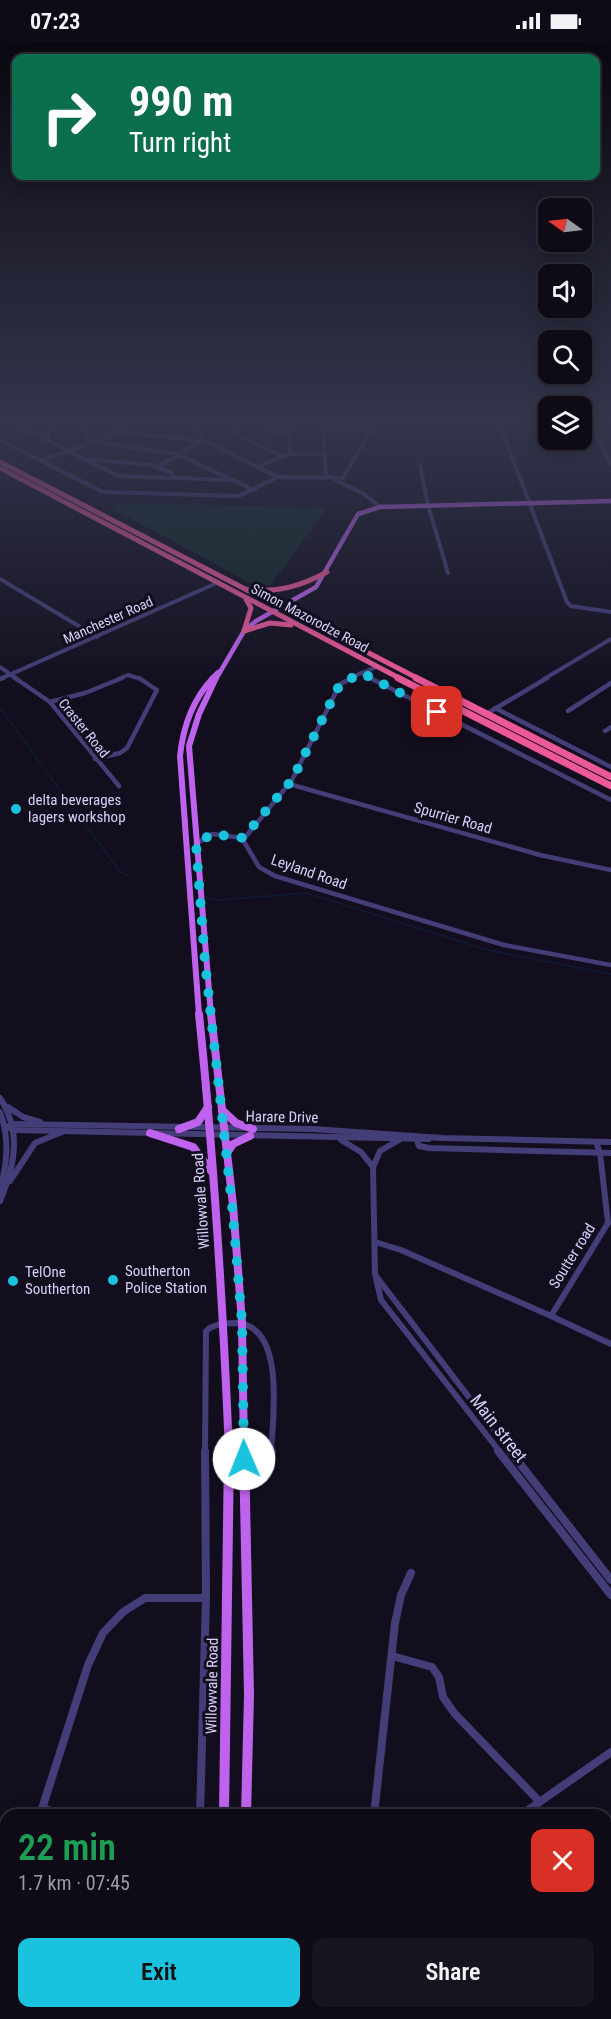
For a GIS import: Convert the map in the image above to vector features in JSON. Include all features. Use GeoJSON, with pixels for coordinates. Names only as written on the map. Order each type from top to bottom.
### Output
{"type":"FeatureCollection","features":[{"type":"Feature","properties":{"kind":"highway","name":"Simon Mazorodze Road"},"geometry":{"type":"LineString","coordinates":[[83,512],[206,578],[276,610],[296,625],[611,786]]}},
{"type":"Feature","properties":{"kind":"highway","name":"Simon Mazorodze Road"},"geometry":{"type":"LineString","coordinates":[[95,512],[240,588],[243,593],[276,610],[611,777]]}},
{"type":"Feature","properties":{"kind":"highway"},"geometry":{"type":"LineString","coordinates":[[201,568],[206,575],[217,581],[216,583]]}},
{"type":"Feature","properties":{"kind":"highway"},"geometry":{"type":"LineString","coordinates":[[240,588],[282,590],[307,583],[327,572]]}},
{"type":"Feature","properties":{"kind":"highway"},"geometry":{"type":"LineString","coordinates":[[206,578],[206,588]]}},
{"type":"Feature","properties":{"kind":"highway"},"geometry":{"type":"LineString","coordinates":[[244,597],[251,608],[244,631]]}},
{"type":"Feature","properties":{"kind":"highway"},"geometry":{"type":"LineString","coordinates":[[244,631],[270,623],[296,625]]}},
{"type":"Feature","properties":{"kind":"main road","name":"Willowvale Road"},"geometry":{"type":"LineString","coordinates":[[246,1809],[249,1695],[242,1322],[190,778],[190,737],[220,670],[244,631],[276,610],[310,592],[327,572],[355,517],[362,512]]}},
{"type":"Feature","properties":{"kind":"main road","name":"Willowvale Road"},"geometry":{"type":"LineString","coordinates":[[220,670],[207,683],[190,713],[182,737],[180,756],[194,961],[209,1105],[224,1324],[228,1498],[224,1809]]}},
{"type":"Feature","properties":{"kind":"main road"},"geometry":{"type":"LineString","coordinates":[[179,1129],[202,1119],[209,1105]]}},
{"type":"Feature","properties":{"kind":"main road"},"geometry":{"type":"LineString","coordinates":[[222,1110],[232,1121],[251,1132],[233,1143],[226,1153]]}},
{"type":"Feature","properties":{"kind":"main road"},"geometry":{"type":"LineString","coordinates":[[150,1134],[193,1147],[213,1174]]}},
{"type":"Feature","properties":{"kind":"street"},"geometry":{"type":"LineString","coordinates":[[430,512],[448,573]]}},
{"type":"Feature","properties":{"kind":"street"},"geometry":{"type":"LineString","coordinates":[[533,512],[568,604],[611,612]]}},
{"type":"Feature","properties":{"kind":"street"},"geometry":{"type":"LineString","coordinates":[[0,579],[97,637]]}},
{"type":"Feature","properties":{"kind":"street","name":"Manchester Road"},"geometry":{"type":"LineString","coordinates":[[0,679],[224,580]]}},
{"type":"Feature","properties":{"kind":"street"},"geometry":{"type":"LineString","coordinates":[[486,714],[611,639]]}},
{"type":"Feature","properties":{"kind":"street","name":"Craster Road"},"geometry":{"type":"LineString","coordinates":[[0,667],[50,702],[118,786]]}},
{"type":"Feature","properties":{"kind":"street"},"geometry":{"type":"LineString","coordinates":[[195,832],[243,838],[289,784],[340,684],[378,667]]}},
{"type":"Feature","properties":{"kind":"street"},"geometry":{"type":"LineString","coordinates":[[362,673],[611,800]]}},
{"type":"Feature","properties":{"kind":"street"},"geometry":{"type":"LineString","coordinates":[[50,702],[85,693],[128,675],[135,675],[157,690],[127,748],[120,753],[95,759]]}},
{"type":"Feature","properties":{"kind":"street"},"geometry":{"type":"LineString","coordinates":[[568,711],[611,683]]}},
{"type":"Feature","properties":{"kind":"street"},"geometry":{"type":"LineString","coordinates":[[495,708],[611,767]]}},
{"type":"Feature","properties":{"kind":"street"},"geometry":{"type":"LineString","coordinates":[[605,731],[611,727]]}},
{"type":"Feature","properties":{"kind":"street","name":"Spurrier Road"},"geometry":{"type":"LineString","coordinates":[[289,784],[540,855],[611,870]]}},
{"type":"Feature","properties":{"kind":"street"},"geometry":{"type":"LineString","coordinates":[[196,844],[212,834]]}},
{"type":"Feature","properties":{"kind":"street","name":"Leyland Road"},"geometry":{"type":"LineString","coordinates":[[243,838],[259,867],[269,874],[504,945],[611,965]]}},
{"type":"Feature","properties":{"kind":"street"},"geometry":{"type":"LineString","coordinates":[[2,1101],[23,1117],[50,1125]]}},
{"type":"Feature","properties":{"kind":"street"},"geometry":{"type":"LineString","coordinates":[[0,1201],[15,1159],[11,1127],[2,1101]]}},
{"type":"Feature","properties":{"kind":"street"},"geometry":{"type":"LineString","coordinates":[[0,1112],[11,1127],[0,1191]]}},
{"type":"Feature","properties":{"kind":"street","name":"Harare Drive"},"geometry":{"type":"LineString","coordinates":[[11,1127],[50,1125],[211,1132]]}},
{"type":"Feature","properties":{"kind":"street","name":"Harare Drive"},"geometry":{"type":"LineString","coordinates":[[11,1127],[150,1134],[313,1129],[442,1138],[611,1142]]}},
{"type":"Feature","properties":{"kind":"street"},"geometry":{"type":"LineString","coordinates":[[7,1185],[35,1143],[66,1131]]}},
{"type":"Feature","properties":{"kind":"street","name":"Harare Drive"},"geometry":{"type":"LineString","coordinates":[[251,1132],[399,1140],[442,1138]]}},
{"type":"Feature","properties":{"kind":"street"},"geometry":{"type":"LineString","coordinates":[[338,1138],[361,1152],[373,1167],[380,1151],[399,1140]]}},
{"type":"Feature","properties":{"kind":"street"},"geometry":{"type":"LineString","coordinates":[[417,1140],[419,1146],[429,1148],[611,1153]]}},
{"type":"Feature","properties":{"kind":"street","name":"Soutter road"},"geometry":{"type":"LineString","coordinates":[[550,1316],[608,1223],[600,1153],[596,1142]]}},
{"type":"Feature","properties":{"kind":"street","name":"Main street"},"geometry":{"type":"LineString","coordinates":[[373,1167],[376,1286],[386,1308],[611,1594]]}},
{"type":"Feature","properties":{"kind":"street"},"geometry":{"type":"LineString","coordinates":[[375,1242],[401,1250],[611,1344]]}},
{"type":"Feature","properties":{"kind":"street","name":"Main street"},"geometry":{"type":"LineString","coordinates":[[375,1274],[395,1304],[611,1580]]}},
{"type":"Feature","properties":{"kind":"street"},"geometry":{"type":"LineString","coordinates":[[200,1809],[206,1598],[205,1344],[208,1327],[242,1322],[260,1332],[266,1343],[272,1367],[271,1467]]}},
{"type":"Feature","properties":{"kind":"street"},"geometry":{"type":"LineString","coordinates":[[375,1809],[399,1601],[411,1573]]}},
{"type":"Feature","properties":{"kind":"street"},"geometry":{"type":"LineString","coordinates":[[43,1809],[88,1665],[103,1633],[123,1612],[145,1598],[206,1598]]}},
{"type":"Feature","properties":{"kind":"street"},"geometry":{"type":"LineString","coordinates":[[392,1656],[432,1666],[439,1677],[443,1698],[455,1714],[539,1801]]}},
{"type":"Feature","properties":{"kind":"street"},"geometry":{"type":"LineString","coordinates":[[529,1809],[611,1752]]}},
{"type":"Feature","properties":{"kind":"green space"},"geometry":{"type":"Polygon","coordinates":[[[119,512],[324,512],[271,585],[255,586],[119,512]]]}},
{"type":"Feature","properties":{"kind":"waterway"},"geometry":{"type":"LineString","coordinates":[[0,708],[120,872],[129,875]]}},
{"type":"Feature","properties":{"kind":"waterway"},"geometry":{"type":"LineString","coordinates":[[207,898],[219,900],[306,893],[488,950],[611,974]]}},
{"type":"Feature","properties":{"kind":"place","name":"delta beverages lagers workshop"},"geometry":{"type":"Point","coordinates":[16,809]}},
{"type":"Feature","properties":{"kind":"place","name":"Southerton Police Station"},"geometry":{"type":"Point","coordinates":[113,1280]}},
{"type":"Feature","properties":{"kind":"place","name":"TelOne Southerton"},"geometry":{"type":"Point","coordinates":[13,1281]}},
{"type":"Feature","properties":{"kind":"route"},"geometry":{"type":"LineString","coordinates":[[244,1459],[242,1322],[225,1135],[205,962],[196,844],[212,834],[243,838],[292,780],[340,684],[357,674],[362,673],[437,712]]}}]}
